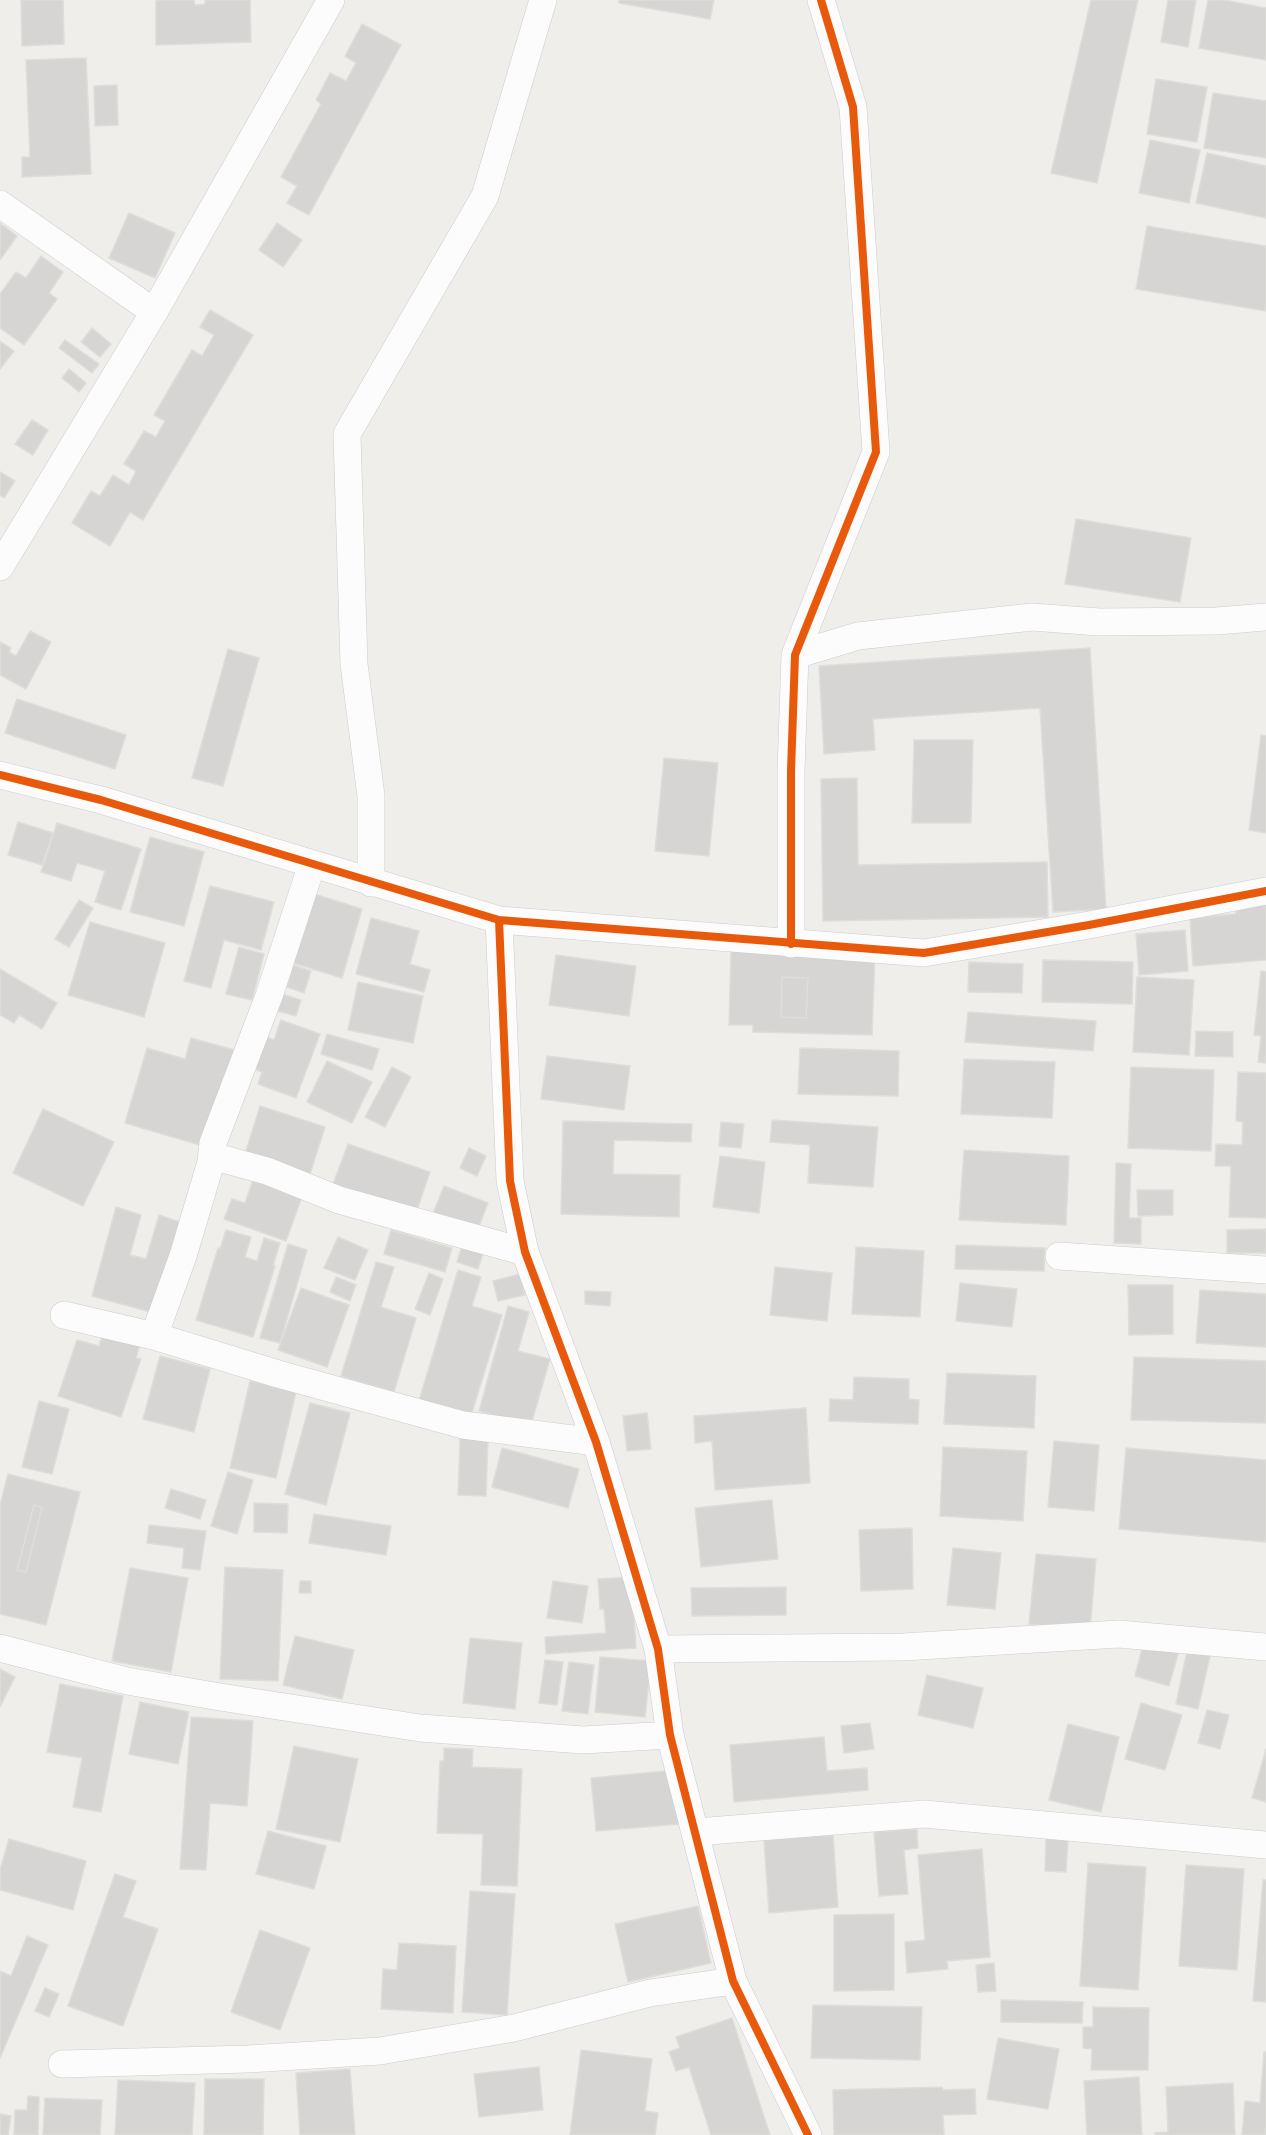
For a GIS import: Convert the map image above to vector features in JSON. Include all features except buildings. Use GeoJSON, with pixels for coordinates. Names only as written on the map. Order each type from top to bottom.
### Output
{"type":"FeatureCollection","features":[{"type":"Feature","properties":{"kind":"street"},"geometry":{"type":"LineString","coordinates":[[0,567],[154,312],[331,0]]}},
{"type":"Feature","properties":{"kind":"street"},"geometry":{"type":"LineString","coordinates":[[371,883],[371,796],[354,664],[347,434],[485,196],[543,0]]}},
{"type":"Feature","properties":{"kind":"street"},"geometry":{"type":"LineString","coordinates":[[791,944],[791,771],[795,655],[876,452],[853,106],[821,0]]}},
{"type":"Feature","properties":{"kind":"street"},"geometry":{"type":"LineString","coordinates":[[0,204],[154,312]]}},
{"type":"Feature","properties":{"kind":"street"},"geometry":{"type":"LineString","coordinates":[[795,655],[858,636],[1032,617],[1099,622],[1217,621],[1266,617]]}},
{"type":"Feature","properties":{"kind":"street"},"geometry":{"type":"LineString","coordinates":[[0,775],[101,800],[499,920],[924,953],[1089,925],[1266,891]]}},
{"type":"Feature","properties":{"kind":"street"},"geometry":{"type":"LineString","coordinates":[[154,1336],[183,1256],[212,1156],[213,1143],[269,996],[312,864]]}},
{"type":"Feature","properties":{"kind":"street"},"geometry":{"type":"LineString","coordinates":[[499,920],[510,1181],[525,1252],[596,1442],[658,1649],[670,1736],[734,1981],[808,2135]]}},
{"type":"Feature","properties":{"kind":"street"},"geometry":{"type":"LineString","coordinates":[[212,1156],[267,1171],[339,1200],[525,1252]]}},
{"type":"Feature","properties":{"kind":"street"},"geometry":{"type":"LineString","coordinates":[[1059,1256],[1266,1270]]}},
{"type":"Feature","properties":{"kind":"street"},"geometry":{"type":"LineString","coordinates":[[64,1315],[154,1336],[278,1374],[463,1425],[596,1442]]}},
{"type":"Feature","properties":{"kind":"street"},"geometry":{"type":"LineString","coordinates":[[658,1649],[903,1647],[1119,1634],[1266,1647]]}},
{"type":"Feature","properties":{"kind":"street"},"geometry":{"type":"LineString","coordinates":[[0,1648],[127,1681],[220,1698],[420,1728],[583,1740],[670,1736]]}},
{"type":"Feature","properties":{"kind":"street"},"geometry":{"type":"LineString","coordinates":[[696,1832],[924,1814],[1266,1845]]}},
{"type":"Feature","properties":{"kind":"street"},"geometry":{"type":"LineString","coordinates":[[62,2064],[248,2060],[380,2051],[514,2028],[650,1993],[734,1981]]}},
{"type":"Feature","properties":{"kind":"cycle path"},"geometry":{"type":"LineString","coordinates":[[791,944],[791,771],[795,655],[876,452],[853,107],[821,0]]}},
{"type":"Feature","properties":{"kind":"cycle path"},"geometry":{"type":"LineString","coordinates":[[0,775],[101,800],[499,920],[924,953],[1089,925],[1266,891]]}},
{"type":"Feature","properties":{"kind":"cycle path"},"geometry":{"type":"LineString","coordinates":[[499,920],[510,1181],[525,1252],[596,1442],[658,1649],[670,1735],[733,1981],[808,2135]]}}]}
